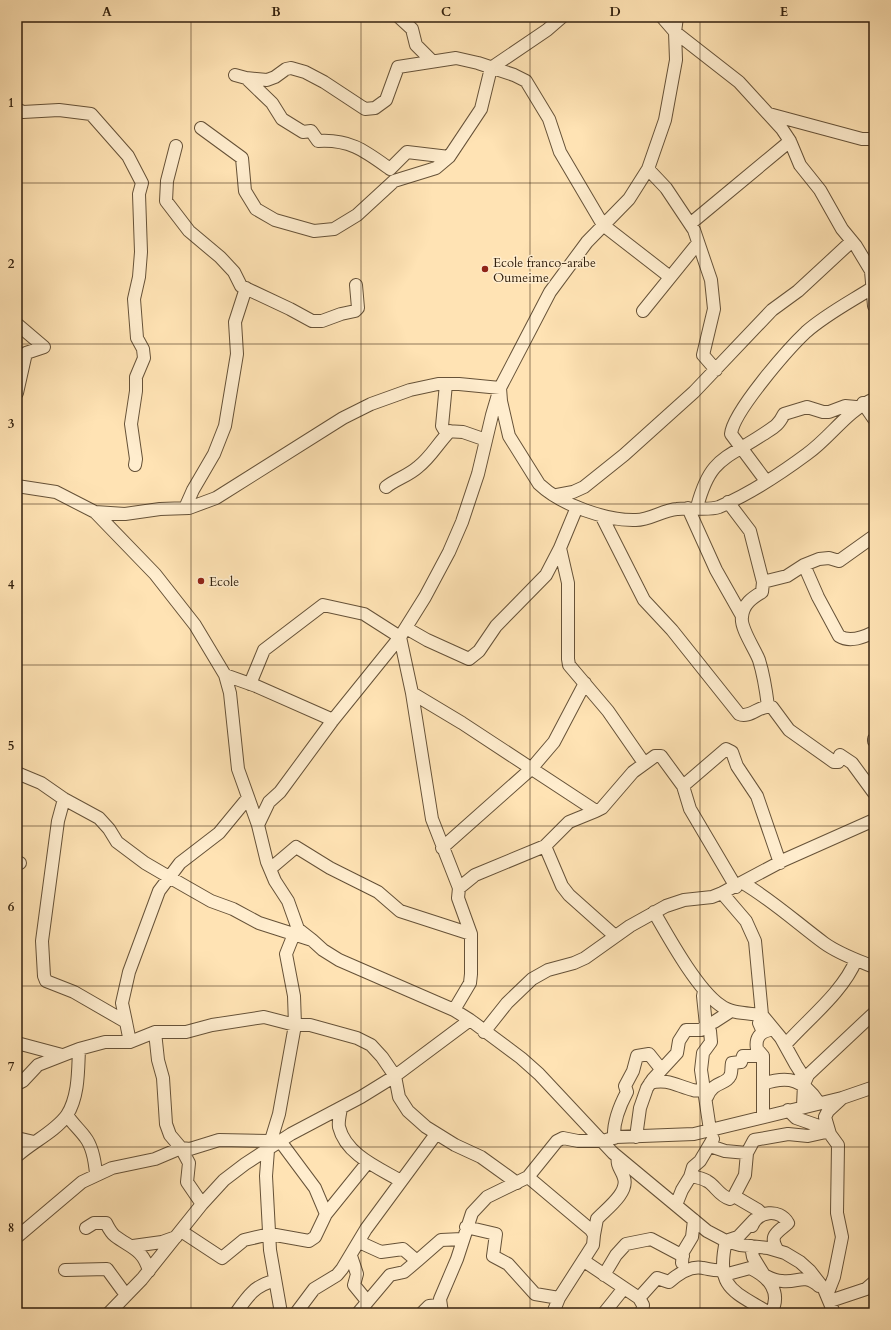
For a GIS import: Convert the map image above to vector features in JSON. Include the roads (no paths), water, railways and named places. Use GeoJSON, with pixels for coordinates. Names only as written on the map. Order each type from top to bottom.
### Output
{"type":"FeatureCollection","features":[{"type":"Feature","properties":{"kind":"street"},"geometry":{"type":"LineString","coordinates":[[399,17],[412,30],[416,45],[432,61]]}},
{"type":"Feature","properties":{"kind":"street"},"geometry":{"type":"LineString","coordinates":[[202,128],[242,158],[246,191],[256,210],[275,220],[314,231],[334,228],[357,215],[394,181],[436,168],[449,157],[481,109],[491,68],[547,30],[562,17]]}},
{"type":"Feature","properties":{"kind":"street"},"geometry":{"type":"LineString","coordinates":[[662,17],[675,32],[738,82],[769,114],[790,141],[800,165],[820,190],[842,229],[852,241],[871,271],[874,306]]}},
{"type":"Feature","properties":{"kind":"street"},"geometry":{"type":"LineString","coordinates":[[258,825],[269,802],[280,792],[333,720],[403,633],[449,552],[461,525],[476,481],[500,388],[550,292],[587,242],[629,199],[648,169],[665,120],[676,60],[675,32],[677,17]]}},
{"type":"Feature","properties":{"kind":"street"},"geometry":{"type":"LineString","coordinates":[[449,157],[407,152],[390,170],[363,150],[334,140],[318,141],[311,131],[302,132],[282,119],[272,103],[241,76],[267,80],[286,69],[291,68],[305,72],[324,82],[365,109],[375,108],[386,100],[398,67],[432,61],[456,58],[491,68],[526,81],[533,90],[549,119],[560,152],[603,225],[670,277]]}},
{"type":"Feature","properties":{"kind":"street"},"geometry":{"type":"LineString","coordinates":[[17,109],[22,112],[59,110],[92,114],[128,156],[142,183],[139,194],[141,252],[134,298],[137,338],[143,349],[144,358],[136,377],[136,391],[131,424],[136,459],[135,465]]}},
{"type":"Feature","properties":{"kind":"street"},"geometry":{"type":"LineString","coordinates":[[769,114],[862,140],[874,138]]}},
{"type":"Feature","properties":{"kind":"street"},"geometry":{"type":"LineString","coordinates":[[690,224],[790,141]]}},
{"type":"Feature","properties":{"kind":"street"},"geometry":{"type":"LineString","coordinates":[[176,146],[167,181],[166,200],[189,231],[225,262],[234,272],[241,286],[290,308],[312,322],[322,321],[355,311],[358,308],[356,285]]}},
{"type":"Feature","properties":{"kind":"street"},"geometry":{"type":"LineString","coordinates":[[648,169],[666,188],[690,224],[711,280],[714,310],[703,355],[716,370]]}},
{"type":"Feature","properties":{"kind":"street"},"geometry":{"type":"LineString","coordinates":[[557,495],[573,492],[590,483],[624,455],[716,370],[772,310],[798,291],[852,241]]}},
{"type":"Feature","properties":{"kind":"street"},"geometry":{"type":"LineString","coordinates":[[644,311],[698,243]]}},
{"type":"Feature","properties":{"kind":"street"},"geometry":{"type":"LineString","coordinates":[[185,508],[193,490],[214,454],[225,426],[237,354],[235,322],[246,288]]}},
{"type":"Feature","properties":{"kind":"street"},"geometry":{"type":"LineString","coordinates":[[766,481],[743,448],[731,434],[731,428],[741,409],[806,333],[834,312],[872,288]]}},
{"type":"Feature","properties":{"kind":"street"},"geometry":{"type":"LineString","coordinates":[[17,324],[44,347],[26,352],[17,393]]}},
{"type":"Feature","properties":{"kind":"street"},"geometry":{"type":"LineString","coordinates":[[95,512],[125,514],[160,509],[185,508],[216,498],[343,418],[371,404],[410,390],[446,384],[500,388]]}},
{"type":"Feature","properties":{"kind":"street"},"geometry":{"type":"LineString","coordinates":[[446,384],[442,426],[445,431],[463,432],[486,440]]}},
{"type":"Feature","properties":{"kind":"street"},"geometry":{"type":"LineString","coordinates":[[500,388],[501,401],[509,436],[539,484],[577,507],[602,517],[638,521],[676,509],[717,507],[728,502],[766,481],[808,454],[827,438],[849,413],[865,403]]}},
{"type":"Feature","properties":{"kind":"street"},"geometry":{"type":"LineString","coordinates":[[742,616],[716,570],[692,508],[710,471],[724,458],[743,448],[781,423],[784,414],[790,411],[808,407],[823,412],[829,412],[845,406],[865,403]]}},
{"type":"Feature","properties":{"kind":"street"},"geometry":{"type":"LineString","coordinates":[[865,403],[874,419]]}},
{"type":"Feature","properties":{"kind":"street"},"geometry":{"type":"LineString","coordinates":[[386,487],[394,480],[417,469],[435,451],[450,431]]}},
{"type":"Feature","properties":{"kind":"street"},"geometry":{"type":"LineString","coordinates":[[17,486],[56,492],[95,512],[155,574],[194,625],[225,675],[230,693],[238,770],[247,799],[258,825],[270,868],[275,881],[288,901],[298,929],[323,950],[339,960],[454,1010],[470,1020],[484,1032],[522,1058],[608,1139],[618,1157],[707,1231],[726,1241],[778,1251],[800,1262],[810,1271],[827,1295],[834,1313]]}},
{"type":"Feature","properties":{"kind":"street"},"geometry":{"type":"LineString","coordinates":[[728,502],[750,531],[763,582],[762,592],[750,599],[742,616],[742,622],[758,658],[766,684],[768,706],[775,711],[789,730],[828,758],[836,762],[840,755],[848,758],[874,793]]}},
{"type":"Feature","properties":{"kind":"street"},"geometry":{"type":"LineString","coordinates":[[250,684],[264,650],[324,605],[364,614],[403,633],[427,640],[469,659],[479,651],[496,626],[546,575],[560,548],[577,507]]}},
{"type":"Feature","properties":{"kind":"street"},"geometry":{"type":"LineString","coordinates":[[602,517],[644,600],[676,635],[739,714],[745,715],[768,706]]}},
{"type":"Feature","properties":{"kind":"street"},"geometry":{"type":"LineString","coordinates":[[763,582],[787,576],[804,565],[819,559],[829,558],[838,561],[874,536]]}},
{"type":"Feature","properties":{"kind":"street"},"geometry":{"type":"LineString","coordinates":[[560,548],[568,583],[569,665],[608,711],[644,763]]}},
{"type":"Feature","properties":{"kind":"street"},"geometry":{"type":"LineString","coordinates":[[804,565],[840,636],[843,639],[854,639],[874,632]]}},
{"type":"Feature","properties":{"kind":"street"},"geometry":{"type":"LineString","coordinates":[[403,633],[432,819],[442,848],[459,888],[458,898],[471,934],[470,983],[454,1010]]}},
{"type":"Feature","properties":{"kind":"street"},"geometry":{"type":"LineString","coordinates":[[225,675],[250,684],[333,720]]}},
{"type":"Feature","properties":{"kind":"street"},"geometry":{"type":"LineString","coordinates":[[442,848],[531,769],[554,742],[585,683]]}},
{"type":"Feature","properties":{"kind":"street"},"geometry":{"type":"LineString","coordinates":[[412,694],[468,727],[596,811]]}},
{"type":"Feature","properties":{"kind":"street"},"geometry":{"type":"LineString","coordinates":[[683,786],[726,749],[732,752],[737,766],[757,796],[780,863]]}},
{"type":"Feature","properties":{"kind":"street"},"geometry":{"type":"LineString","coordinates":[[459,888],[475,875],[545,846],[569,822],[602,808],[633,772],[655,756],[661,756],[664,758],[683,786],[686,800],[696,821],[739,885],[759,893],[825,944],[856,960],[874,967]]}},
{"type":"Feature","properties":{"kind":"street"},"geometry":{"type":"LineString","coordinates":[[17,773],[41,784],[64,799],[99,818],[109,829],[117,842],[140,860],[169,877],[212,901],[233,909],[260,923],[312,940]]}},
{"type":"Feature","properties":{"kind":"street"},"geometry":{"type":"LineString","coordinates":[[64,799],[58,821],[42,941],[44,976],[46,981],[74,992],[126,1022]]}},
{"type":"Feature","properties":{"kind":"street"},"geometry":{"type":"LineString","coordinates":[[130,1042],[122,1003],[129,972],[141,945],[157,897],[169,877],[180,863],[219,833],[247,799]]}},
{"type":"Feature","properties":{"kind":"street"},"geometry":{"type":"LineString","coordinates":[[484,1032],[507,1003],[532,979],[548,970],[574,963],[585,958],[615,936],[654,912],[684,900],[712,897],[722,893],[780,863],[874,820]]}},
{"type":"Feature","properties":{"kind":"street"},"geometry":{"type":"LineString","coordinates":[[545,846],[562,886],[568,895],[615,936]]}},
{"type":"Feature","properties":{"kind":"street"},"geometry":{"type":"LineString","coordinates":[[270,868],[296,847],[330,868],[378,892],[400,911],[471,934]]}},
{"type":"Feature","properties":{"kind":"street"},"geometry":{"type":"LineString","coordinates":[[722,893],[746,921],[755,941],[762,1015],[769,1030],[784,1045],[805,1082],[811,1105],[825,1117],[830,1134]]}},
{"type":"Feature","properties":{"kind":"street"},"geometry":{"type":"LineString","coordinates":[[654,912],[704,991],[720,1006],[731,1011],[762,1015]]}},
{"type":"Feature","properties":{"kind":"street"},"geometry":{"type":"LineString","coordinates":[[281,1313],[274,1281],[266,1176],[279,1114],[294,1025],[294,996],[286,954],[294,934]]}},
{"type":"Feature","properties":{"kind":"street"},"geometry":{"type":"LineString","coordinates":[[784,1045],[835,991],[851,971],[856,960]]}},
{"type":"Feature","properties":{"kind":"street"},"geometry":{"type":"LineString","coordinates":[[704,991],[703,1000],[706,1025],[711,1036],[711,1042],[703,1053],[701,1061],[710,1130]]}},
{"type":"Feature","properties":{"kind":"street"},"geometry":{"type":"LineString","coordinates":[[636,1137],[640,1108],[650,1083],[677,1053],[682,1034],[686,1030],[701,1030],[706,1025],[714,1022],[731,1011]]}},
{"type":"Feature","properties":{"kind":"street"},"geometry":{"type":"LineString","coordinates":[[805,1082],[818,1064],[874,1013]]}},
{"type":"Feature","properties":{"kind":"street"},"geometry":{"type":"LineString","coordinates":[[17,1084],[23,1081],[38,1065],[79,1049],[105,1042],[130,1042],[155,1032],[186,1032],[212,1025],[264,1017],[294,1025],[310,1025],[330,1029],[371,1045],[382,1057],[395,1076],[399,1098],[408,1111],[436,1134],[481,1157],[517,1183]]}},
{"type":"Feature","properties":{"kind":"street"},"geometry":{"type":"LineString","coordinates":[[109,1313],[149,1271],[202,1204],[240,1168],[273,1144],[341,1108],[395,1076],[470,1020]]}},
{"type":"Feature","properties":{"kind":"street"},"geometry":{"type":"LineString","coordinates":[[763,1116],[764,1056],[757,1049],[756,1045],[759,1035],[769,1030]]}},
{"type":"Feature","properties":{"kind":"street"},"geometry":{"type":"LineString","coordinates":[[155,1032],[158,1060],[163,1078],[166,1124],[170,1136],[181,1148],[189,1163],[187,1182],[202,1204]]}},
{"type":"Feature","properties":{"kind":"street"},"geometry":{"type":"LineString","coordinates":[[17,1043],[62,1055]]}},
{"type":"Feature","properties":{"kind":"street"},"geometry":{"type":"LineString","coordinates":[[17,1156],[66,1115],[73,1100],[78,1078],[79,1049]]}},
{"type":"Feature","properties":{"kind":"street"},"geometry":{"type":"LineString","coordinates":[[608,1139],[619,1108],[627,1092],[625,1086],[633,1071],[637,1056],[649,1054],[661,1069]]}},
{"type":"Feature","properties":{"kind":"street"},"geometry":{"type":"LineString","coordinates":[[706,1093],[712,1087],[726,1081],[730,1076],[732,1063],[741,1062],[743,1056],[764,1056]]}},
{"type":"Feature","properties":{"kind":"street"},"geometry":{"type":"LineString","coordinates":[[763,1084],[786,1080],[805,1082]]}},
{"type":"Feature","properties":{"kind":"street"},"geometry":{"type":"LineString","coordinates":[[650,1083],[663,1081],[677,1083],[693,1090],[706,1093]]}},
{"type":"Feature","properties":{"kind":"street"},"geometry":{"type":"LineString","coordinates":[[422,1313],[429,1306],[441,1309],[440,1299],[457,1259],[462,1239],[472,1213],[487,1196],[528,1177],[558,1141],[563,1138],[578,1141],[694,1134],[842,1098],[874,1087]]}},
{"type":"Feature","properties":{"kind":"street"},"geometry":{"type":"LineString","coordinates":[[825,1117],[828,1111],[842,1098]]}},
{"type":"Feature","properties":{"kind":"street"},"geometry":{"type":"LineString","coordinates":[[341,1108],[338,1126],[347,1145],[368,1162],[401,1181]]}},
{"type":"Feature","properties":{"kind":"street"},"geometry":{"type":"LineString","coordinates":[[788,1110],[796,1118],[825,1129],[838,1145],[837,1206],[842,1237],[834,1277],[827,1295]]}},
{"type":"Feature","properties":{"kind":"street"},"geometry":{"type":"LineString","coordinates":[[66,1115],[75,1128],[86,1138],[95,1159],[96,1174]]}},
{"type":"Feature","properties":{"kind":"street"},"geometry":{"type":"LineString","coordinates":[[747,1120],[748,1131],[754,1140]]}},
{"type":"Feature","properties":{"kind":"street"},"geometry":{"type":"LineString","coordinates":[[676,1205],[682,1190],[691,1176],[693,1167],[700,1161],[705,1151],[710,1146],[713,1138],[722,1128]]}},
{"type":"Feature","properties":{"kind":"street"},"geometry":{"type":"LineString","coordinates":[[754,1140],[788,1134],[804,1136],[819,1132],[830,1134]]}},
{"type":"Feature","properties":{"kind":"street"},"geometry":{"type":"LineString","coordinates":[[296,1313],[314,1289],[337,1275],[401,1181],[436,1134]]}},
{"type":"Feature","properties":{"kind":"street"},"geometry":{"type":"LineString","coordinates":[[17,1138],[34,1142]]}},
{"type":"Feature","properties":{"kind":"street"},"geometry":{"type":"LineString","coordinates":[[17,1237],[76,1186],[96,1174],[112,1168],[155,1159],[181,1148],[190,1149],[219,1140],[273,1144],[315,1188],[326,1214]]}},
{"type":"Feature","properties":{"kind":"street"},"geometry":{"type":"LineString","coordinates":[[691,1176],[709,1181],[715,1190],[727,1199],[730,1199],[734,1196],[745,1175],[747,1153],[754,1140]]}},
{"type":"Feature","properties":{"kind":"street"},"geometry":{"type":"LineString","coordinates":[[710,1146],[725,1151],[747,1153]]}},
{"type":"Feature","properties":{"kind":"street"},"geometry":{"type":"LineString","coordinates":[[553,1313],[559,1298],[593,1245],[597,1219],[607,1211],[624,1187],[624,1179],[617,1163],[618,1157]]}},
{"type":"Feature","properties":{"kind":"street"},"geometry":{"type":"LineString","coordinates":[[179,1234],[222,1258],[244,1240],[270,1234],[309,1241],[315,1237],[326,1214],[368,1162]]}},
{"type":"Feature","properties":{"kind":"street"},"geometry":{"type":"LineString","coordinates":[[528,1177],[591,1230],[594,1235]]}},
{"type":"Feature","properties":{"kind":"street"},"geometry":{"type":"LineString","coordinates":[[734,1196],[758,1210],[758,1217],[748,1234],[749,1246],[753,1257],[775,1290],[776,1298]]}},
{"type":"Feature","properties":{"kind":"street"},"geometry":{"type":"LineString","coordinates":[[726,1241],[738,1237],[758,1217],[776,1214],[783,1217],[788,1224],[775,1234],[773,1242],[778,1251]]}},
{"type":"Feature","properties":{"kind":"street"},"geometry":{"type":"LineString","coordinates":[[639,1298],[657,1278],[669,1282],[681,1268],[683,1252],[692,1237],[694,1220]]}},
{"type":"Feature","properties":{"kind":"street"},"geometry":{"type":"LineString","coordinates":[[86,1228],[94,1223],[106,1223],[114,1235],[133,1246],[146,1260],[149,1271]]}},
{"type":"Feature","properties":{"kind":"street"},"geometry":{"type":"LineString","coordinates":[[466,1227],[496,1234],[493,1256],[508,1264],[535,1294],[559,1298]]}},
{"type":"Feature","properties":{"kind":"street"},"geometry":{"type":"LineString","coordinates":[[133,1246],[162,1242],[179,1234]]}},
{"type":"Feature","properties":{"kind":"street"},"geometry":{"type":"LineString","coordinates":[[358,1313],[390,1275],[404,1272],[441,1240],[462,1239]]}},
{"type":"Feature","properties":{"kind":"street"},"geometry":{"type":"LineString","coordinates":[[604,1275],[616,1255],[626,1244],[651,1239],[683,1256]]}},
{"type":"Feature","properties":{"kind":"street"},"geometry":{"type":"LineString","coordinates":[[726,1241],[722,1256],[723,1273],[726,1282],[734,1291],[770,1313],[776,1298],[793,1280]]}},
{"type":"Feature","properties":{"kind":"street"},"geometry":{"type":"LineString","coordinates":[[359,1242],[382,1252],[403,1249],[416,1261]]}},
{"type":"Feature","properties":{"kind":"street"},"geometry":{"type":"LineString","coordinates":[[351,1256],[357,1274],[354,1285],[367,1301]]}},
{"type":"Feature","properties":{"kind":"street"},"geometry":{"type":"LineString","coordinates":[[584,1261],[639,1298],[643,1305],[642,1313]]}},
{"type":"Feature","properties":{"kind":"street"},"geometry":{"type":"LineString","coordinates":[[676,1274],[695,1267],[723,1273],[750,1268],[783,1282],[804,1278],[811,1280],[827,1295]]}},
{"type":"Feature","properties":{"kind":"street"},"geometry":{"type":"LineString","coordinates":[[65,1270],[107,1269],[126,1295]]}},
{"type":"Feature","properties":{"kind":"street"},"geometry":{"type":"LineString","coordinates":[[236,1313],[247,1297],[262,1283],[274,1281]]}},
{"type":"Feature","properties":{"kind":"street"},"geometry":{"type":"LineString","coordinates":[[827,1295],[866,1289],[874,1282]]}},
{"type":"Feature","properties":{"kind":"street"},"geometry":{"type":"LineString","coordinates":[[604,1313],[624,1288]]}},
{"type":"Feature","properties":{"kind":"place","name":"Ecole franco-arabe Oumeime"},"geometry":{"type":"Point","coordinates":[485,269]}},
{"type":"Feature","properties":{"kind":"place","name":"Ecole"},"geometry":{"type":"Point","coordinates":[201,581]}}]}
